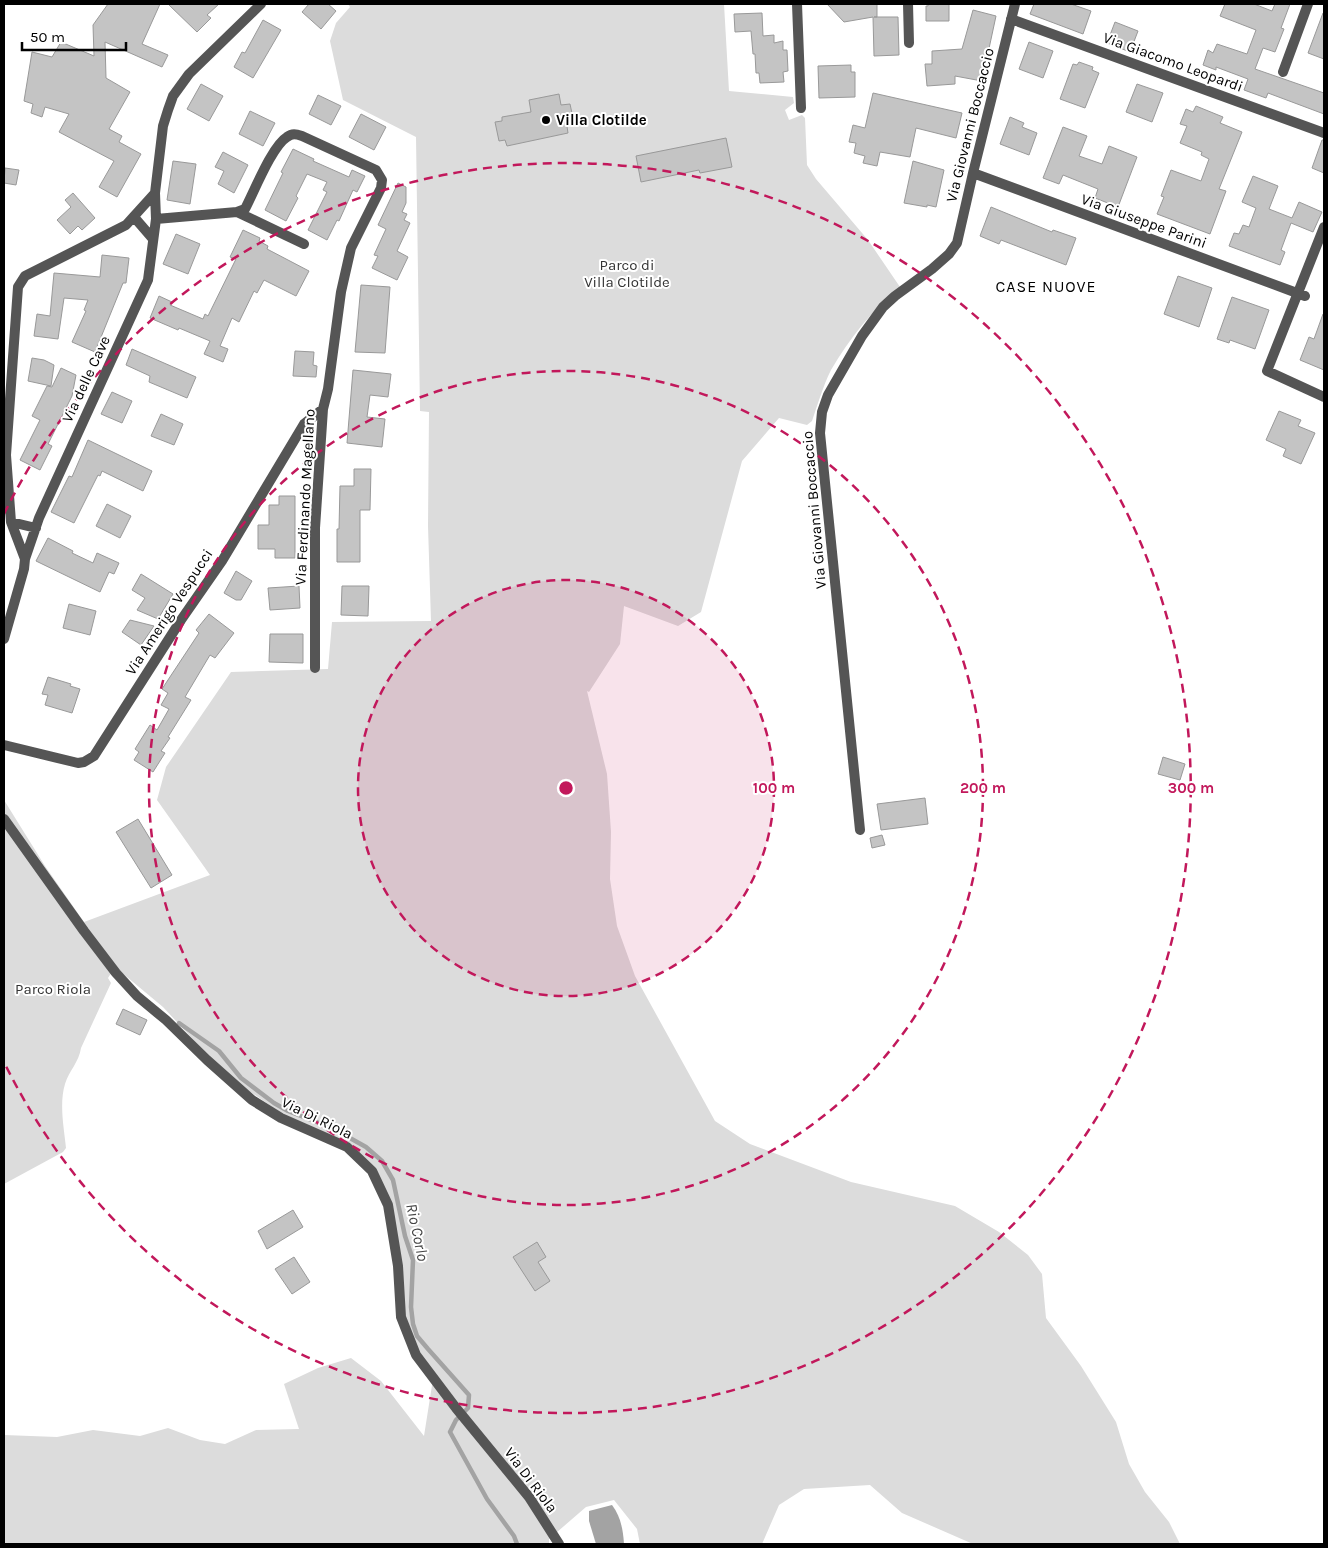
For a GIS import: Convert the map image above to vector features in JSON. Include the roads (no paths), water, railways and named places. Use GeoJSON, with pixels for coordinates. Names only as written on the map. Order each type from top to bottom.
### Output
{"type":"FeatureCollection","features":[{"type":"Feature","properties":{"kind":"street","name":"Via delle Cave"},"geometry":{"type":"LineString","coordinates":[[4,639],[25,559],[36,528],[148,280],[156,219],[155,193],[163,126],[174,96],[195,67],[261,4]]}},
{"type":"Feature","properties":{"kind":"street"},"geometry":{"type":"LineString","coordinates":[[797,4],[801,108]]}},
{"type":"Feature","properties":{"kind":"street"},"geometry":{"type":"LineString","coordinates":[[908,4],[909,43]]}},
{"type":"Feature","properties":{"kind":"street","name":"Via Giovanni Boccaccio"},"geometry":{"type":"LineString","coordinates":[[860,830],[820,434],[822,412],[828,395],[862,336],[883,307],[932,269],[949,254],[957,243],[972,173],[1015,4]]}},
{"type":"Feature","properties":{"kind":"street"},"geometry":{"type":"LineString","coordinates":[[1283,72],[1308,4]]}},
{"type":"Feature","properties":{"kind":"street","name":"Via Giacomo Leopardi"},"geometry":{"type":"LineString","coordinates":[[1011,19],[1324,133]]}},
{"type":"Feature","properties":{"kind":"street","name":"Via Ferdinando Magellano"},"geometry":{"type":"LineString","coordinates":[[237,212],[245,209],[279,144],[288,135],[302,136],[376,170],[382,180],[381,188],[350,255],[340,292],[324,409],[315,528],[314,668]]}},
{"type":"Feature","properties":{"kind":"street","name":"Via Giuseppe Parini"},"geometry":{"type":"LineString","coordinates":[[972,173],[1302,295]]}},
{"type":"Feature","properties":{"kind":"street"},"geometry":{"type":"LineString","coordinates":[[25,559],[11,522],[6,455],[18,287],[25,276],[110,235],[126,225],[155,193]]}},
{"type":"Feature","properties":{"kind":"street"},"geometry":{"type":"LineString","coordinates":[[156,219],[237,212],[304,244]]}},
{"type":"Feature","properties":{"kind":"street"},"geometry":{"type":"LineString","coordinates":[[134,217],[154,239]]}},
{"type":"Feature","properties":{"kind":"street"},"geometry":{"type":"LineString","coordinates":[[1324,227],[1302,295],[1267,371],[1324,397]]}},
{"type":"Feature","properties":{"kind":"street","name":"Via Amerigo Vespucci"},"geometry":{"type":"LineString","coordinates":[[4,745],[78,763],[94,756],[181,620],[222,560],[304,424],[324,409]]}},
{"type":"Feature","properties":{"kind":"street"},"geometry":{"type":"LineString","coordinates":[[11,522],[36,528]]}},
{"type":"Feature","properties":{"kind":"street","name":"Via Di Riola"},"geometry":{"type":"LineString","coordinates":[[4,819],[84,931],[116,973],[137,996],[166,1020],[252,1100],[281,1118],[348,1147],[372,1172],[388,1205],[398,1266],[401,1317],[416,1355],[466,1421],[529,1497],[559,1544]]}},
{"type":"Feature","properties":{"kind":"waterway","name":"Rio Corlo"},"geometry":{"type":"LineString","coordinates":[[179,1023],[219,1051],[241,1078],[274,1103],[288,1111],[332,1128],[366,1147],[382,1161],[393,1180],[405,1236],[413,1260],[411,1307],[417,1336],[469,1395],[468,1408],[456,1420],[450,1432],[487,1499],[514,1536],[517,1544]]}},
{"type":"Feature","properties":{"kind":"place","name":"Villa Clotilde"},"geometry":{"type":"Point","coordinates":[546,120]}},
{"type":"Feature","properties":{"kind":"district","name":"CASE NUOVE"},"geometry":{"type":"Point","coordinates":[1046,286]}},
{"type":"Feature","properties":{"kind":"park label","name":"Parco di Villa Clotilde"},"geometry":{"type":"Point","coordinates":[627,274]}},
{"type":"Feature","properties":{"kind":"park label","name":"Parco Riola"},"geometry":{"type":"Point","coordinates":[53,989]}}]}
